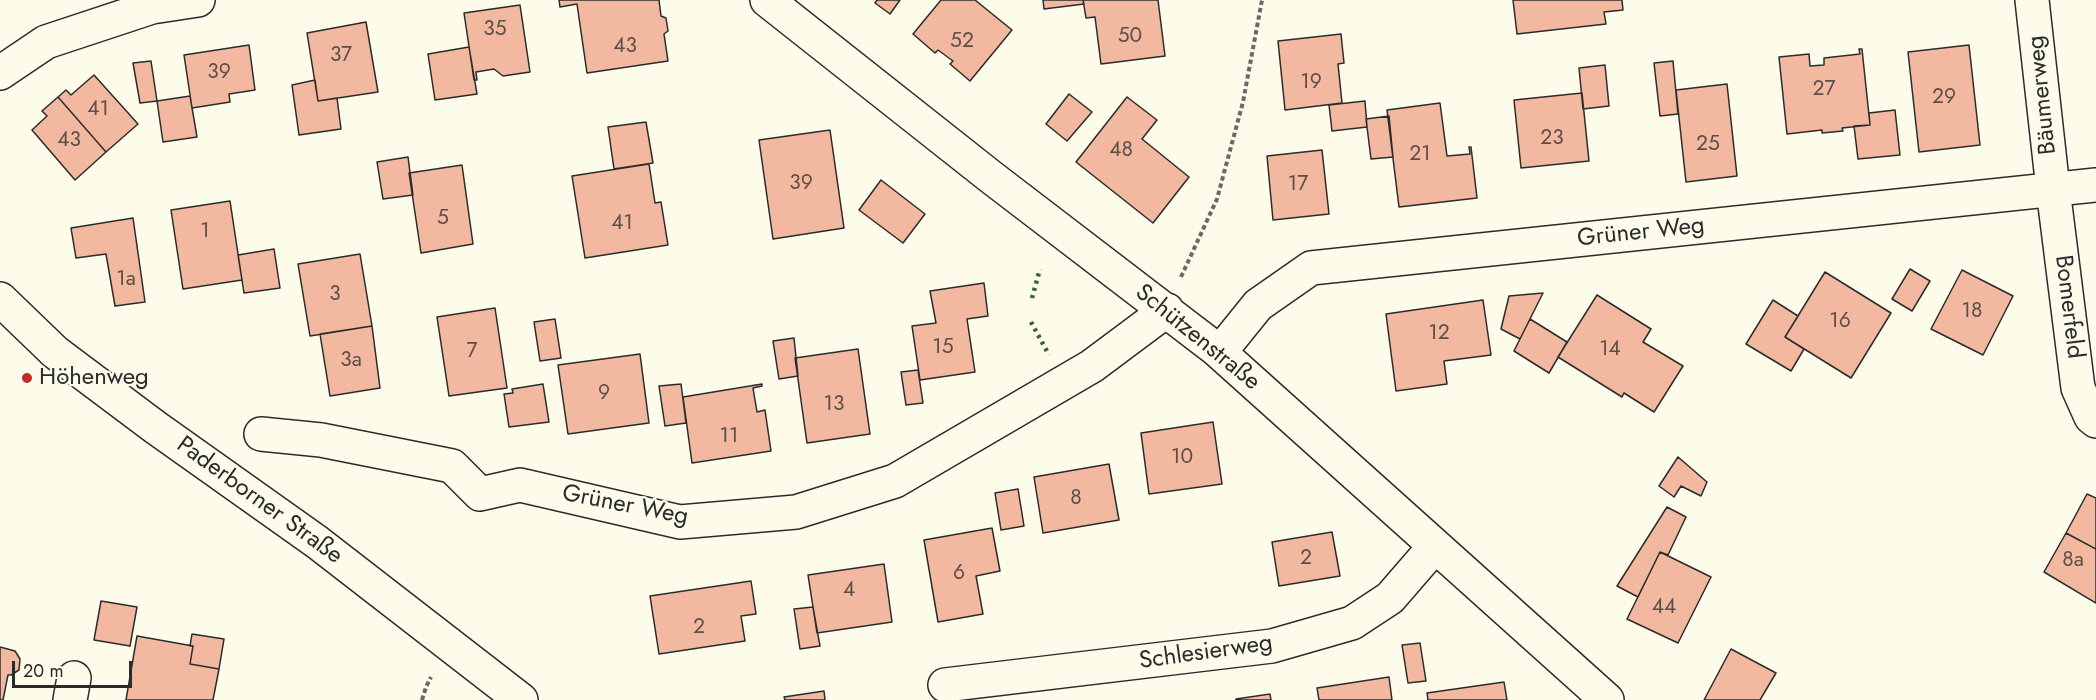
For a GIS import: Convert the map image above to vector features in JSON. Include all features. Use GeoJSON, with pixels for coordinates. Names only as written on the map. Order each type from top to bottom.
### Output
{"type":"FeatureCollection","features":[{"type":"Feature","properties":{"kind":"street"},"geometry":{"type":"LineString","coordinates":[[0,74],[46,42],[151,4],[198,0]]}},
{"type":"Feature","properties":{"kind":"street","name":"Schützenstraße"},"geometry":{"type":"LineString","coordinates":[[767,0],[991,177],[1220,352],[1607,700]]}},
{"type":"Feature","properties":{"kind":"street","name":"Bäumerweg"},"geometry":{"type":"LineString","coordinates":[[2032,0],[2053,189]]}},
{"type":"Feature","properties":{"kind":"street","name":"Grüner Weg"},"geometry":{"type":"LineString","coordinates":[[1220,352],[1258,305],[1311,268],[2096,185]]}},
{"type":"Feature","properties":{"kind":"street","name":"Bomerfeld"},"geometry":{"type":"LineString","coordinates":[[2053,189],[2078,388],[2091,417],[2096,421]]}},
{"type":"Feature","properties":{"kind":"street","name":"Paderborner Straße"},"geometry":{"type":"LineString","coordinates":[[0,299],[55,352],[317,542],[520,700]]}},
{"type":"Feature","properties":{"kind":"street","name":"Grüner Weg"},"geometry":{"type":"LineString","coordinates":[[261,434],[321,440],[452,466],[480,494],[520,485],[680,522],[796,512],[895,481],[1092,366],[1167,310]]}},
{"type":"Feature","properties":{"kind":"street","name":"Schlesierweg"},"geometry":{"type":"LineString","coordinates":[[945,686],[1272,646],[1352,623],[1390,598],[1435,546]]}},
{"type":"Feature","properties":{"kind":"path"},"geometry":{"type":"LineString","coordinates":[[1167,310],[1217,199],[1243,102],[1262,0]]}},
{"type":"Feature","properties":{"kind":"path"},"geometry":{"type":"LineString","coordinates":[[422,700],[428,683]]}},
{"type":"Feature","properties":{"kind":"building"},"geometry":{"type":"Polygon","coordinates":[[[559,0],[659,0],[661,16],[666,18],[668,31],[664,34],[668,61],[587,73],[577,4],[560,7],[559,0]]]}},
{"type":"Feature","properties":{"kind":"building"},"geometry":{"type":"Polygon","coordinates":[[[877,0],[900,0],[890,14],[875,3],[877,0]]]}},
{"type":"Feature","properties":{"kind":"building"},"geometry":{"type":"Polygon","coordinates":[[[941,0],[975,0],[1012,30],[970,81],[950,64],[953,61],[938,50],[935,53],[913,34],[941,0]]]}},
{"type":"Feature","properties":{"kind":"building"},"geometry":{"type":"Polygon","coordinates":[[[1043,0],[1083,0],[1084,4],[1044,9],[1043,0]]]}},
{"type":"Feature","properties":{"kind":"building"},"geometry":{"type":"Polygon","coordinates":[[[1083,0],[1158,0],[1165,56],[1101,64],[1095,17],[1086,18],[1083,0]]]}},
{"type":"Feature","properties":{"kind":"building"},"geometry":{"type":"Polygon","coordinates":[[[1513,0],[1622,0],[1623,10],[1604,12],[1606,24],[1517,34],[1513,0]]]}},
{"type":"Feature","properties":{"kind":"building"},"geometry":{"type":"Polygon","coordinates":[[[520,5],[530,72],[503,76],[494,69],[476,72],[477,80],[474,80],[464,13],[520,5]]]}},
{"type":"Feature","properties":{"kind":"building"},"geometry":{"type":"Polygon","coordinates":[[[366,22],[378,92],[318,101],[307,33],[366,22]]]}},
{"type":"Feature","properties":{"kind":"building"},"geometry":{"type":"Polygon","coordinates":[[[1341,34],[1344,63],[1338,64],[1342,103],[1285,110],[1278,41],[1341,34]]]}},
{"type":"Feature","properties":{"kind":"building"},"geometry":{"type":"Polygon","coordinates":[[[249,45],[255,90],[229,94],[230,102],[192,108],[184,55],[249,45]]]}},
{"type":"Feature","properties":{"kind":"building"},"geometry":{"type":"Polygon","coordinates":[[[1969,45],[1980,145],[1919,152],[1908,52],[1969,45]]]}},
{"type":"Feature","properties":{"kind":"building"},"geometry":{"type":"Polygon","coordinates":[[[469,47],[477,94],[435,100],[428,54],[469,47]]]}},
{"type":"Feature","properties":{"kind":"building"},"geometry":{"type":"Polygon","coordinates":[[[1859,49],[1862,49],[1870,125],[1842,128],[1843,131],[1822,133],[1822,130],[1787,134],[1779,57],[1809,54],[1810,66],[1824,65],[1824,58],[1860,54],[1859,49]]]}},
{"type":"Feature","properties":{"kind":"building"},"geometry":{"type":"Polygon","coordinates":[[[151,61],[157,101],[140,103],[133,63],[151,61]]]}},
{"type":"Feature","properties":{"kind":"building"},"geometry":{"type":"Polygon","coordinates":[[[1673,61],[1678,114],[1660,116],[1654,63],[1673,61]]]}},
{"type":"Feature","properties":{"kind":"building"},"geometry":{"type":"Polygon","coordinates":[[[1605,65],[1609,106],[1583,109],[1579,68],[1605,65]]]}},
{"type":"Feature","properties":{"kind":"building"},"geometry":{"type":"Polygon","coordinates":[[[94,75],[138,124],[106,152],[58,97],[66,90],[71,95],[94,75]]]}},
{"type":"Feature","properties":{"kind":"building"},"geometry":{"type":"Polygon","coordinates":[[[315,80],[318,101],[337,98],[341,129],[299,135],[292,85],[315,80]]]}},
{"type":"Feature","properties":{"kind":"building"},"geometry":{"type":"Polygon","coordinates":[[[1727,84],[1737,176],[1686,182],[1676,90],[1727,84]]]}},
{"type":"Feature","properties":{"kind":"building"},"geometry":{"type":"Polygon","coordinates":[[[1582,93],[1589,161],[1521,168],[1514,100],[1582,93]]]}},
{"type":"Feature","properties":{"kind":"building"},"geometry":{"type":"Polygon","coordinates":[[[1069,94],[1092,112],[1067,141],[1046,124],[1069,94]]]}},
{"type":"Feature","properties":{"kind":"building"},"geometry":{"type":"Polygon","coordinates":[[[190,96],[197,137],[163,142],[157,101],[190,96]]]}},
{"type":"Feature","properties":{"kind":"building"},"geometry":{"type":"Polygon","coordinates":[[[58,97],[106,152],[75,180],[32,130],[47,116],[42,111],[58,97]]]}},
{"type":"Feature","properties":{"kind":"building"},"geometry":{"type":"Polygon","coordinates":[[[1127,97],[1157,120],[1142,139],[1189,177],[1153,223],[1076,162],[1127,97]]]}},
{"type":"Feature","properties":{"kind":"building"},"geometry":{"type":"Polygon","coordinates":[[[1365,101],[1367,127],[1332,131],[1329,105],[1365,101]]]}},
{"type":"Feature","properties":{"kind":"building"},"geometry":{"type":"Polygon","coordinates":[[[1440,103],[1447,156],[1470,154],[1469,147],[1471,147],[1477,198],[1399,207],[1387,110],[1440,103]]]}},
{"type":"Feature","properties":{"kind":"building"},"geometry":{"type":"Polygon","coordinates":[[[1895,110],[1900,155],[1858,159],[1854,126],[1870,125],[1869,113],[1895,110]]]}},
{"type":"Feature","properties":{"kind":"building"},"geometry":{"type":"Polygon","coordinates":[[[1389,116],[1393,157],[1371,159],[1366,119],[1389,116]]]}},
{"type":"Feature","properties":{"kind":"building"},"geometry":{"type":"Polygon","coordinates":[[[646,122],[653,163],[614,169],[608,127],[646,122]]]}},
{"type":"Feature","properties":{"kind":"building"},"geometry":{"type":"Polygon","coordinates":[[[830,130],[844,228],[773,239],[759,140],[830,130]]]}},
{"type":"Feature","properties":{"kind":"building"},"geometry":{"type":"Polygon","coordinates":[[[1322,150],[1329,214],[1273,220],[1267,156],[1322,150]]]}},
{"type":"Feature","properties":{"kind":"building"},"geometry":{"type":"Polygon","coordinates":[[[408,157],[413,195],[383,199],[377,162],[408,157]]]}},
{"type":"Feature","properties":{"kind":"building"},"geometry":{"type":"Polygon","coordinates":[[[649,164],[655,203],[661,202],[668,245],[585,258],[572,176],[649,164]]]}},
{"type":"Feature","properties":{"kind":"building"},"geometry":{"type":"Polygon","coordinates":[[[462,165],[473,244],[421,253],[409,173],[462,165]]]}},
{"type":"Feature","properties":{"kind":"building"},"geometry":{"type":"Polygon","coordinates":[[[881,180],[925,214],[903,243],[859,210],[881,180]]]}},
{"type":"Feature","properties":{"kind":"building"},"geometry":{"type":"Polygon","coordinates":[[[230,201],[242,280],[183,289],[171,210],[230,201]]]}},
{"type":"Feature","properties":{"kind":"building"},"geometry":{"type":"Polygon","coordinates":[[[133,218],[145,302],[115,306],[106,254],[76,258],[71,228],[133,218]]]}},
{"type":"Feature","properties":{"kind":"building"},"geometry":{"type":"Polygon","coordinates":[[[274,249],[280,288],[244,293],[238,255],[274,249]]]}},
{"type":"Feature","properties":{"kind":"building"},"geometry":{"type":"Polygon","coordinates":[[[360,254],[372,326],[310,336],[298,264],[360,254]]]}},
{"type":"Feature","properties":{"kind":"building"},"geometry":{"type":"Polygon","coordinates":[[[1910,269],[1930,281],[1912,311],[1892,299],[1910,269]]]}},
{"type":"Feature","properties":{"kind":"building"},"geometry":{"type":"Polygon","coordinates":[[[1962,270],[2013,296],[1983,355],[1931,329],[1962,270]]]}},
{"type":"Feature","properties":{"kind":"building"},"geometry":{"type":"Polygon","coordinates":[[[1825,272],[1891,313],[1851,378],[1785,337],[1825,272]]]}},
{"type":"Feature","properties":{"kind":"building"},"geometry":{"type":"Polygon","coordinates":[[[984,283],[988,316],[967,319],[975,372],[920,380],[912,326],[936,323],[930,291],[984,283]]]}},
{"type":"Feature","properties":{"kind":"building"},"geometry":{"type":"Polygon","coordinates":[[[1543,293],[1520,339],[1501,329],[1509,296],[1543,293]]]}},
{"type":"Feature","properties":{"kind":"building"},"geometry":{"type":"Polygon","coordinates":[[[1597,295],[1651,329],[1643,342],[1683,366],[1654,412],[1624,393],[1622,397],[1558,357],[1597,295]]]}},
{"type":"Feature","properties":{"kind":"building"},"geometry":{"type":"Polygon","coordinates":[[[1483,300],[1491,355],[1444,361],[1447,384],[1396,391],[1386,314],[1483,300]]]}},
{"type":"Feature","properties":{"kind":"building"},"geometry":{"type":"Polygon","coordinates":[[[1773,300],[1798,316],[1785,337],[1804,349],[1791,371],[1746,344],[1773,300]]]}},
{"type":"Feature","properties":{"kind":"building"},"geometry":{"type":"Polygon","coordinates":[[[495,308],[507,388],[449,396],[437,317],[495,308]]]}},
{"type":"Feature","properties":{"kind":"building"},"geometry":{"type":"Polygon","coordinates":[[[555,319],[561,358],[540,361],[534,322],[555,319]]]}},
{"type":"Feature","properties":{"kind":"building"},"geometry":{"type":"Polygon","coordinates":[[[1530,319],[1567,342],[1549,373],[1514,351],[1530,319]]]}},
{"type":"Feature","properties":{"kind":"building"},"geometry":{"type":"Polygon","coordinates":[[[372,326],[380,388],[330,396],[320,334],[372,326]]]}},
{"type":"Feature","properties":{"kind":"building"},"geometry":{"type":"Polygon","coordinates":[[[794,338],[798,376],[779,379],[773,341],[794,338]]]}},
{"type":"Feature","properties":{"kind":"building"},"geometry":{"type":"Polygon","coordinates":[[[858,349],[870,434],[807,443],[795,358],[858,349]]]}},
{"type":"Feature","properties":{"kind":"building"},"geometry":{"type":"Polygon","coordinates":[[[640,354],[649,423],[568,434],[558,365],[640,354]]]}},
{"type":"Feature","properties":{"kind":"building"},"geometry":{"type":"Polygon","coordinates":[[[918,370],[923,403],[906,405],[901,372],[918,370]]]}},
{"type":"Feature","properties":{"kind":"building"},"geometry":{"type":"Polygon","coordinates":[[[543,384],[549,422],[509,427],[504,394],[513,393],[512,389],[543,384]]]}},
{"type":"Feature","properties":{"kind":"building"},"geometry":{"type":"Polygon","coordinates":[[[681,384],[686,423],[665,426],[659,386],[681,384]]]}},
{"type":"Feature","properties":{"kind":"building"},"geometry":{"type":"Polygon","coordinates":[[[762,384],[762,386],[753,388],[757,412],[765,410],[771,451],[692,463],[683,397],[762,384]]]}},
{"type":"Feature","properties":{"kind":"building"},"geometry":{"type":"Polygon","coordinates":[[[1213,422],[1222,484],[1149,494],[1141,433],[1213,422]]]}},
{"type":"Feature","properties":{"kind":"building"},"geometry":{"type":"Polygon","coordinates":[[[1678,457],[1707,482],[1701,496],[1681,486],[1674,497],[1659,486],[1678,457]]]}},
{"type":"Feature","properties":{"kind":"building"},"geometry":{"type":"Polygon","coordinates":[[[1109,464],[1119,520],[1043,533],[1034,477],[1109,464]]]}},
{"type":"Feature","properties":{"kind":"building"},"geometry":{"type":"Polygon","coordinates":[[[1018,489],[1024,526],[1001,530],[995,493],[1018,489]]]}},
{"type":"Feature","properties":{"kind":"building"},"geometry":{"type":"Polygon","coordinates":[[[2087,494],[2096,498],[2096,549],[2066,533],[2087,494]]]}},
{"type":"Feature","properties":{"kind":"building"},"geometry":{"type":"Polygon","coordinates":[[[1667,507],[1686,517],[1668,555],[1660,552],[1638,597],[1617,586],[1667,507]]]}},
{"type":"Feature","properties":{"kind":"building"},"geometry":{"type":"Polygon","coordinates":[[[992,528],[1000,571],[976,576],[983,614],[938,622],[924,540],[992,528]]]}},
{"type":"Feature","properties":{"kind":"building"},"geometry":{"type":"Polygon","coordinates":[[[1332,532],[1340,576],[1279,586],[1272,542],[1332,532]]]}},
{"type":"Feature","properties":{"kind":"building"},"geometry":{"type":"Polygon","coordinates":[[[2066,533],[2096,549],[2096,603],[2044,572],[2066,533]]]}},
{"type":"Feature","properties":{"kind":"building"},"geometry":{"type":"Polygon","coordinates":[[[1660,552],[1711,577],[1678,643],[1627,619],[1660,552]]]}},
{"type":"Feature","properties":{"kind":"building"},"geometry":{"type":"Polygon","coordinates":[[[884,564],[892,622],[817,633],[808,575],[884,564]]]}},
{"type":"Feature","properties":{"kind":"building"},"geometry":{"type":"Polygon","coordinates":[[[751,581],[756,614],[741,616],[745,641],[659,654],[650,596],[751,581]]]}},
{"type":"Feature","properties":{"kind":"building"},"geometry":{"type":"Polygon","coordinates":[[[101,601],[137,607],[130,646],[94,640],[101,601]]]}},
{"type":"Feature","properties":{"kind":"building"},"geometry":{"type":"Polygon","coordinates":[[[813,607],[820,646],[800,649],[794,609],[813,607]]]}},
{"type":"Feature","properties":{"kind":"building"},"geometry":{"type":"Polygon","coordinates":[[[192,634],[224,639],[219,669],[190,664],[192,634]]]}},
{"type":"Feature","properties":{"kind":"building"},"geometry":{"type":"Polygon","coordinates":[[[137,636],[193,646],[190,664],[219,669],[213,700],[126,700],[137,636]]]}},
{"type":"Feature","properties":{"kind":"building"},"geometry":{"type":"Polygon","coordinates":[[[1420,643],[1426,681],[1408,683],[1402,645],[1420,643]]]}},
{"type":"Feature","properties":{"kind":"building"},"geometry":{"type":"Polygon","coordinates":[[[0,647],[15,651],[20,659],[19,670],[8,675],[3,700],[0,700],[0,647]]]}},
{"type":"Feature","properties":{"kind":"building"},"geometry":{"type":"Polygon","coordinates":[[[1731,649],[1776,673],[1760,700],[1704,700],[1731,649]]]}},
{"type":"Feature","properties":{"kind":"building"},"geometry":{"type":"Polygon","coordinates":[[[1389,677],[1392,700],[1319,700],[1317,688],[1389,677]]]}},
{"type":"Feature","properties":{"kind":"building"},"geometry":{"type":"Polygon","coordinates":[[[1504,682],[1507,700],[1428,700],[1427,693],[1504,682]]]}},
{"type":"Feature","properties":{"kind":"building"},"geometry":{"type":"Polygon","coordinates":[[[824,691],[825,700],[785,700],[784,697],[824,691]]]}},
{"type":"Feature","properties":{"kind":"building"},"geometry":{"type":"Polygon","coordinates":[[[1270,694],[1271,700],[1236,700],[1236,699],[1270,694]]]}},
{"type":"Feature","properties":{"kind":"hedge"},"geometry":{"type":"LineString","coordinates":[[1032,298],[1040,269]]}},
{"type":"Feature","properties":{"kind":"hedge"},"geometry":{"type":"LineString","coordinates":[[1031,322],[1049,355]]}},
{"type":"Feature","properties":{"kind":"place","name":"Höhenweg"},"geometry":{"type":"Point","coordinates":[27,378]}}]}
